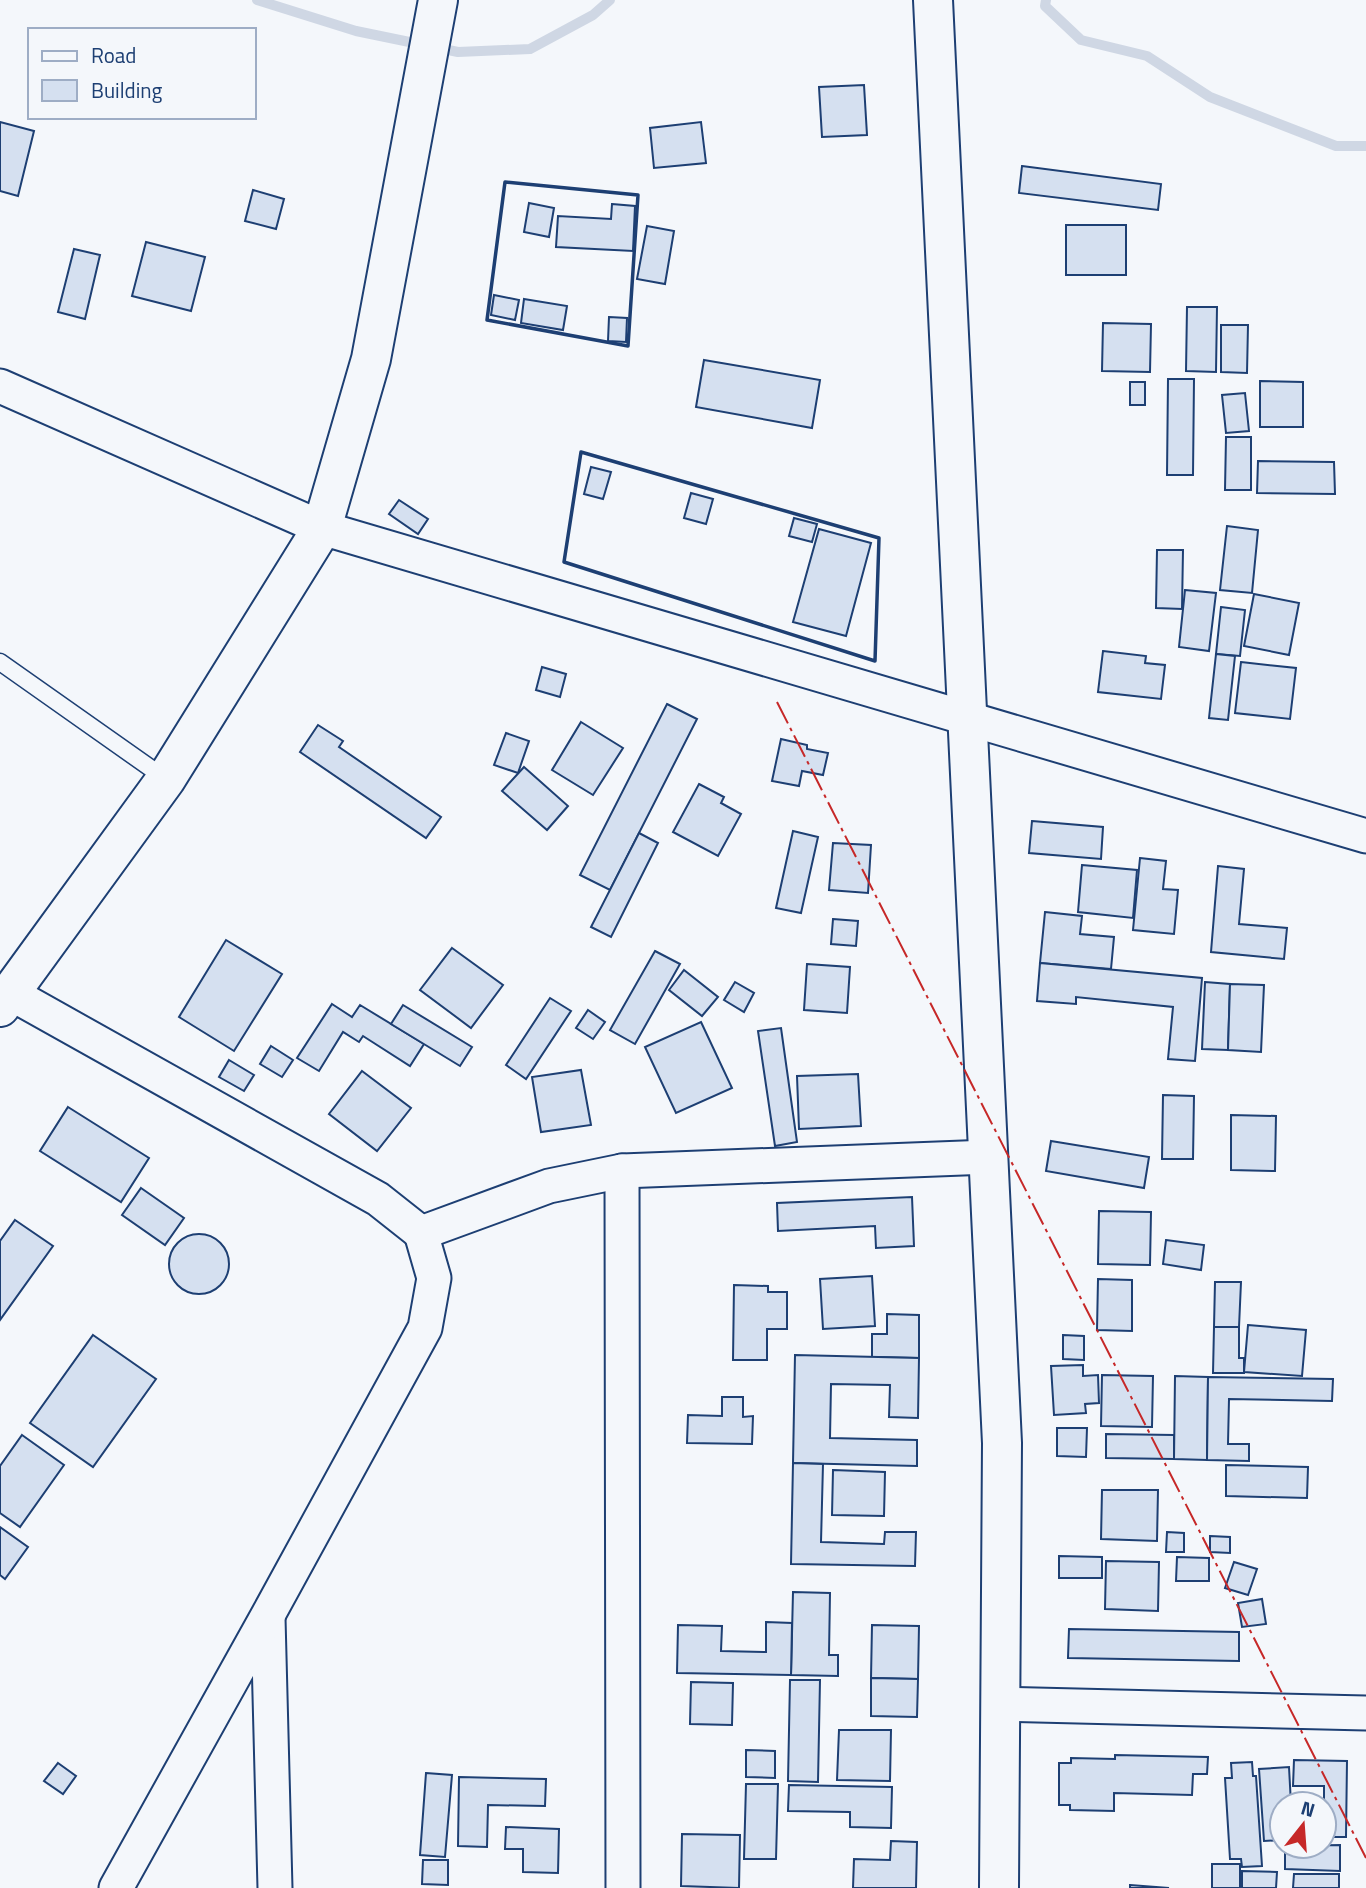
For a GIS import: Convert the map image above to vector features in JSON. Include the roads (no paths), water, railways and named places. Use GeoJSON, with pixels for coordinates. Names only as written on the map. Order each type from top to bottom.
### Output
{"type":"FeatureCollection","features":[{"type":"Feature","properties":{"kind":"street"},"geometry":{"type":"LineString","coordinates":[[933,0],[1002,1443],[999,1888]]}},
{"type":"Feature","properties":{"kind":"street"},"geometry":{"type":"LineString","coordinates":[[116,1888],[425,1328],[434,1278],[421,1233],[378,1199],[5,1000],[166,779],[322,528],[372,359],[436,5]]}},
{"type":"Feature","properties":{"kind":"street"},"geometry":{"type":"LineString","coordinates":[[0,386],[322,528],[1366,836]]}},
{"type":"Feature","properties":{"kind":"street"},"geometry":{"type":"LineString","coordinates":[[421,1233],[549,1186],[622,1171],[989,1157]]}},
{"type":"Feature","properties":{"kind":"street"},"geometry":{"type":"LineString","coordinates":[[622,1171],[623,1888]]}},
{"type":"Feature","properties":{"kind":"street"},"geometry":{"type":"LineString","coordinates":[[268,1615],[275,1888]]}},
{"type":"Feature","properties":{"kind":"street"},"geometry":{"type":"LineString","coordinates":[[1000,1704],[1366,1713]]}},
{"type":"Feature","properties":{"kind":"lane"},"geometry":{"type":"LineString","coordinates":[[0,662],[166,779]]}},
{"type":"Feature","properties":{"kind":"waterway"},"geometry":{"type":"LineString","coordinates":[[257,0],[356,31],[458,52],[530,49],[593,15],[610,0]]}},
{"type":"Feature","properties":{"kind":"waterway"},"geometry":{"type":"LineString","coordinates":[[1046,0],[1045,6],[1081,40],[1147,56],[1210,97],[1336,146],[1366,146]]}}]}
